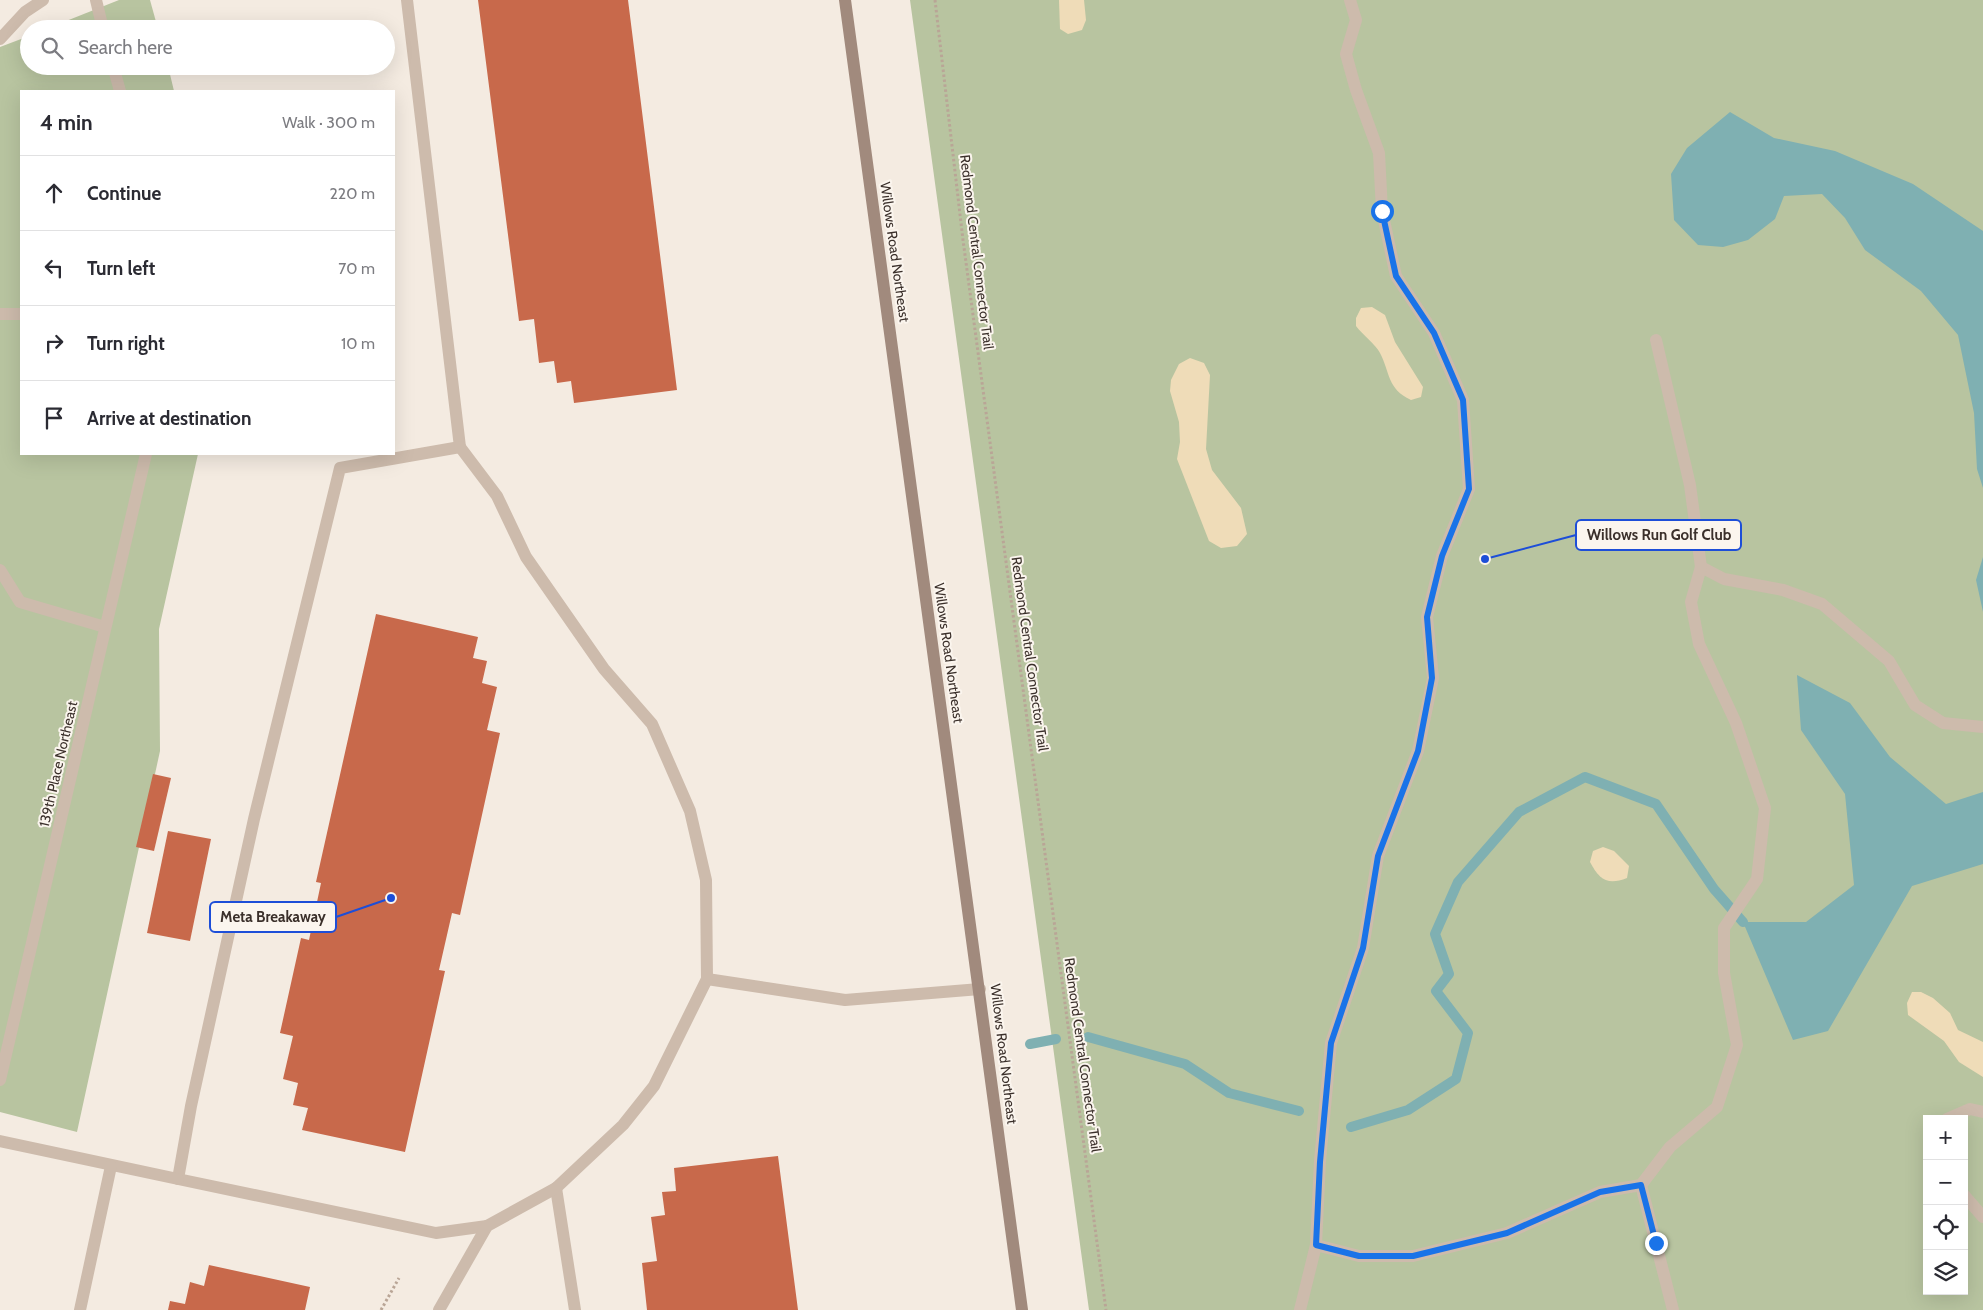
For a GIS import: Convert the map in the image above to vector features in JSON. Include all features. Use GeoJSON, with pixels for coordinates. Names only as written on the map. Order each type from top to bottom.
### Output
{"type":"FeatureCollection","features":[{"type":"Feature","properties":{"kind":"main road","name":"Willows Road Northeast"},"geometry":{"type":"LineString","coordinates":[[845,0],[1022,1310]]}},
{"type":"Feature","properties":{"kind":"street"},"geometry":{"type":"LineString","coordinates":[[0,39],[25,12],[43,0]]}},
{"type":"Feature","properties":{"kind":"street"},"geometry":{"type":"LineString","coordinates":[[96,0],[101,20]]}},
{"type":"Feature","properties":{"kind":"street"},"geometry":{"type":"LineString","coordinates":[[0,1141],[111,1166],[436,1233],[487,1226],[556,1188],[623,1125],[654,1086],[707,979],[706,880],[690,811],[652,724],[604,669],[526,557],[497,496],[460,447],[407,0]]}},
{"type":"Feature","properties":{"kind":"street"},"geometry":{"type":"LineString","coordinates":[[1300,1310],[1316,1245],[1320,1162],[1331,1043],[1363,948],[1378,856],[1418,751],[1432,678],[1427,617],[1442,556],[1469,489],[1463,400],[1434,333],[1396,276],[1382,211],[1379,153],[1356,90],[1346,54],[1356,20],[1350,0]]}},
{"type":"Feature","properties":{"kind":"street"},"geometry":{"type":"LineString","coordinates":[[116,75],[120,90]]}},
{"type":"Feature","properties":{"kind":"street"},"geometry":{"type":"LineString","coordinates":[[0,314],[20,314]]}},
{"type":"Feature","properties":{"kind":"street"},"geometry":{"type":"LineString","coordinates":[[1316,1245],[1359,1256],[1413,1256],[1507,1233],[1600,1192],[1641,1185],[1670,1147],[1717,1107],[1737,1045],[1724,973],[1724,928],[1758,880],[1765,808],[1736,723],[1699,644],[1691,602],[1701,567],[1690,484],[1656,340]]}},
{"type":"Feature","properties":{"kind":"street"},"geometry":{"type":"LineString","coordinates":[[178,1179],[191,1106],[254,819],[340,468],[460,447]]}},
{"type":"Feature","properties":{"kind":"street","name":"139th Place Northeast"},"geometry":{"type":"LineString","coordinates":[[0,1080],[146,455]]}},
{"type":"Feature","properties":{"kind":"street"},"geometry":{"type":"LineString","coordinates":[[1701,567],[1724,579],[1783,590],[1822,604],[1890,661],[1915,705],[1944,723],[1983,726]]}},
{"type":"Feature","properties":{"kind":"street"},"geometry":{"type":"LineString","coordinates":[[0,570],[20,602],[106,627]]}},
{"type":"Feature","properties":{"kind":"street"},"geometry":{"type":"LineString","coordinates":[[707,979],[845,1000],[980,989]]}},
{"type":"Feature","properties":{"kind":"street"},"geometry":{"type":"LineString","coordinates":[[1956,1115],[1970,1109],[1983,1112]]}},
{"type":"Feature","properties":{"kind":"street"},"geometry":{"type":"LineString","coordinates":[[80,1310],[111,1166]]}},
{"type":"Feature","properties":{"kind":"street"},"geometry":{"type":"LineString","coordinates":[[1641,1185],[1673,1310]]}},
{"type":"Feature","properties":{"kind":"street"},"geometry":{"type":"LineString","coordinates":[[556,1188],[575,1310]]}},
{"type":"Feature","properties":{"kind":"street"},"geometry":{"type":"LineString","coordinates":[[1968,1200],[1983,1217]]}},
{"type":"Feature","properties":{"kind":"street"},"geometry":{"type":"LineString","coordinates":[[439,1310],[487,1226]]}},
{"type":"Feature","properties":{"kind":"path","name":"Redmond Central Connector Trail"},"geometry":{"type":"LineString","coordinates":[[935,0],[964,250],[1106,1310]]}},
{"type":"Feature","properties":{"kind":"path"},"geometry":{"type":"LineString","coordinates":[[381,1310],[399,1278]]}},
{"type":"Feature","properties":{"kind":"green space"},"geometry":{"type":"Polygon","coordinates":[[[119,0],[150,0],[156,20],[69,20],[119,0]]]}},
{"type":"Feature","properties":{"kind":"green space"},"geometry":{"type":"Polygon","coordinates":[[[910,0],[1983,0],[1983,1310],[1089,1310],[910,0]]]}},
{"type":"Feature","properties":{"kind":"green space"},"geometry":{"type":"Polygon","coordinates":[[[20,39],[20,75],[170,75],[174,90],[20,90],[20,455],[198,455],[159,629],[160,751],[77,1132],[0,1112],[0,47],[20,39]]]}},
{"type":"Feature","properties":{"kind":"sand"},"geometry":{"type":"Polygon","coordinates":[[[1059,0],[1084,0],[1086,20],[1082,30],[1068,34],[1060,29],[1059,0]]]}},
{"type":"Feature","properties":{"kind":"sand"},"geometry":{"type":"Polygon","coordinates":[[[1372,307],[1385,315],[1395,342],[1423,387],[1421,397],[1411,400],[1397,391],[1390,380],[1378,350],[1356,326],[1356,318],[1361,308],[1372,307]]]}},
{"type":"Feature","properties":{"kind":"sand"},"geometry":{"type":"Polygon","coordinates":[[[1190,358],[1204,363],[1210,375],[1206,449],[1212,470],[1241,508],[1247,534],[1237,546],[1221,548],[1209,541],[1177,459],[1180,442],[1179,422],[1170,391],[1171,380],[1179,364],[1190,358]]]}},
{"type":"Feature","properties":{"kind":"sand"},"geometry":{"type":"Polygon","coordinates":[[[1603,847],[1614,851],[1629,866],[1627,878],[1609,881],[1600,877],[1590,862],[1593,851],[1603,847]]]}},
{"type":"Feature","properties":{"kind":"sand"},"geometry":{"type":"Polygon","coordinates":[[[1912,992],[1921,992],[1933,998],[1950,1013],[1958,1030],[1983,1042],[1983,1077],[1959,1062],[1944,1041],[1908,1015],[1907,1003],[1912,992]]]}},
{"type":"Feature","properties":{"kind":"water"},"geometry":{"type":"Polygon","coordinates":[[[1730,112],[1774,138],[1835,151],[1913,184],[1983,231],[1983,488],[1977,469],[1974,413],[1958,335],[1921,291],[1865,250],[1845,218],[1822,194],[1784,196],[1775,219],[1748,240],[1723,247],[1698,245],[1674,220],[1671,174],[1687,148],[1730,112]]]}},
{"type":"Feature","properties":{"kind":"water"},"geometry":{"type":"Polygon","coordinates":[[[1983,557],[1983,612],[1976,580],[1983,557]]]}},
{"type":"Feature","properties":{"kind":"water"},"geometry":{"type":"Polygon","coordinates":[[[1797,675],[1850,703],[1890,757],[1946,804],[1983,792],[1983,864],[1912,886],[1828,1031],[1793,1040],[1743,922],[1806,922],[1854,885],[1845,794],[1801,730],[1797,675]]]}},
{"type":"Feature","properties":{"kind":"building"},"geometry":{"type":"Polygon","coordinates":[[[478,0],[628,0],[677,390],[574,403],[571,381],[557,383],[554,361],[539,363],[534,319],[519,321],[478,0]]]}},
{"type":"Feature","properties":{"kind":"building"},"geometry":{"type":"Polygon","coordinates":[[[376,614],[478,637],[473,658],[487,661],[482,683],[497,687],[487,730],[500,733],[460,915],[452,913],[439,970],[445,971],[405,1152],[302,1130],[308,1108],[293,1105],[298,1083],[283,1079],[293,1036],[280,1033],[301,938],[309,940],[321,883],[316,882],[376,614]]]}},
{"type":"Feature","properties":{"kind":"building"},"geometry":{"type":"Polygon","coordinates":[[[153,774],[171,778],[154,851],[136,847],[153,774]]]}},
{"type":"Feature","properties":{"kind":"building"},"geometry":{"type":"Polygon","coordinates":[[[168,831],[211,839],[190,941],[147,933],[168,831]]]}},
{"type":"Feature","properties":{"kind":"building"},"geometry":{"type":"Polygon","coordinates":[[[778,1156],[798,1310],[647,1310],[642,1263],[657,1261],[651,1217],[665,1215],[662,1192],[676,1191],[674,1168],[778,1156]]]}},
{"type":"Feature","properties":{"kind":"building"},"geometry":{"type":"Polygon","coordinates":[[[209,1265],[310,1287],[305,1310],[168,1310],[170,1301],[185,1304],[190,1282],[204,1286],[209,1265]]]}},
{"type":"Feature","properties":{"kind":"waterway"},"geometry":{"type":"LineString","coordinates":[[1351,1127],[1408,1110],[1456,1079],[1468,1033],[1436,991],[1449,974],[1435,934],[1458,882],[1519,812],[1585,777],[1656,804],[1714,889],[1743,922]]}},
{"type":"Feature","properties":{"kind":"waterway"},"geometry":{"type":"LineString","coordinates":[[1088,1037],[1185,1064],[1229,1093],[1299,1111]]}},
{"type":"Feature","properties":{"kind":"waterway"},"geometry":{"type":"LineString","coordinates":[[1030,1044],[1056,1039]]}},
{"type":"Feature","properties":{"kind":"place","name":"Willows Run Golf Club"},"geometry":{"type":"Point","coordinates":[1485,559]}},
{"type":"Feature","properties":{"kind":"place","name":"Meta Breakaway"},"geometry":{"type":"Point","coordinates":[391,898]}},
{"type":"Feature","properties":{"kind":"route"},"geometry":{"type":"LineString","coordinates":[[1382,211],[1396,276],[1434,333],[1463,400],[1469,489],[1442,556],[1427,617],[1432,678],[1418,751],[1378,856],[1363,948],[1331,1043],[1320,1162],[1316,1245],[1359,1256],[1413,1256],[1507,1233],[1600,1192],[1641,1185],[1656,1243]]}}]}
